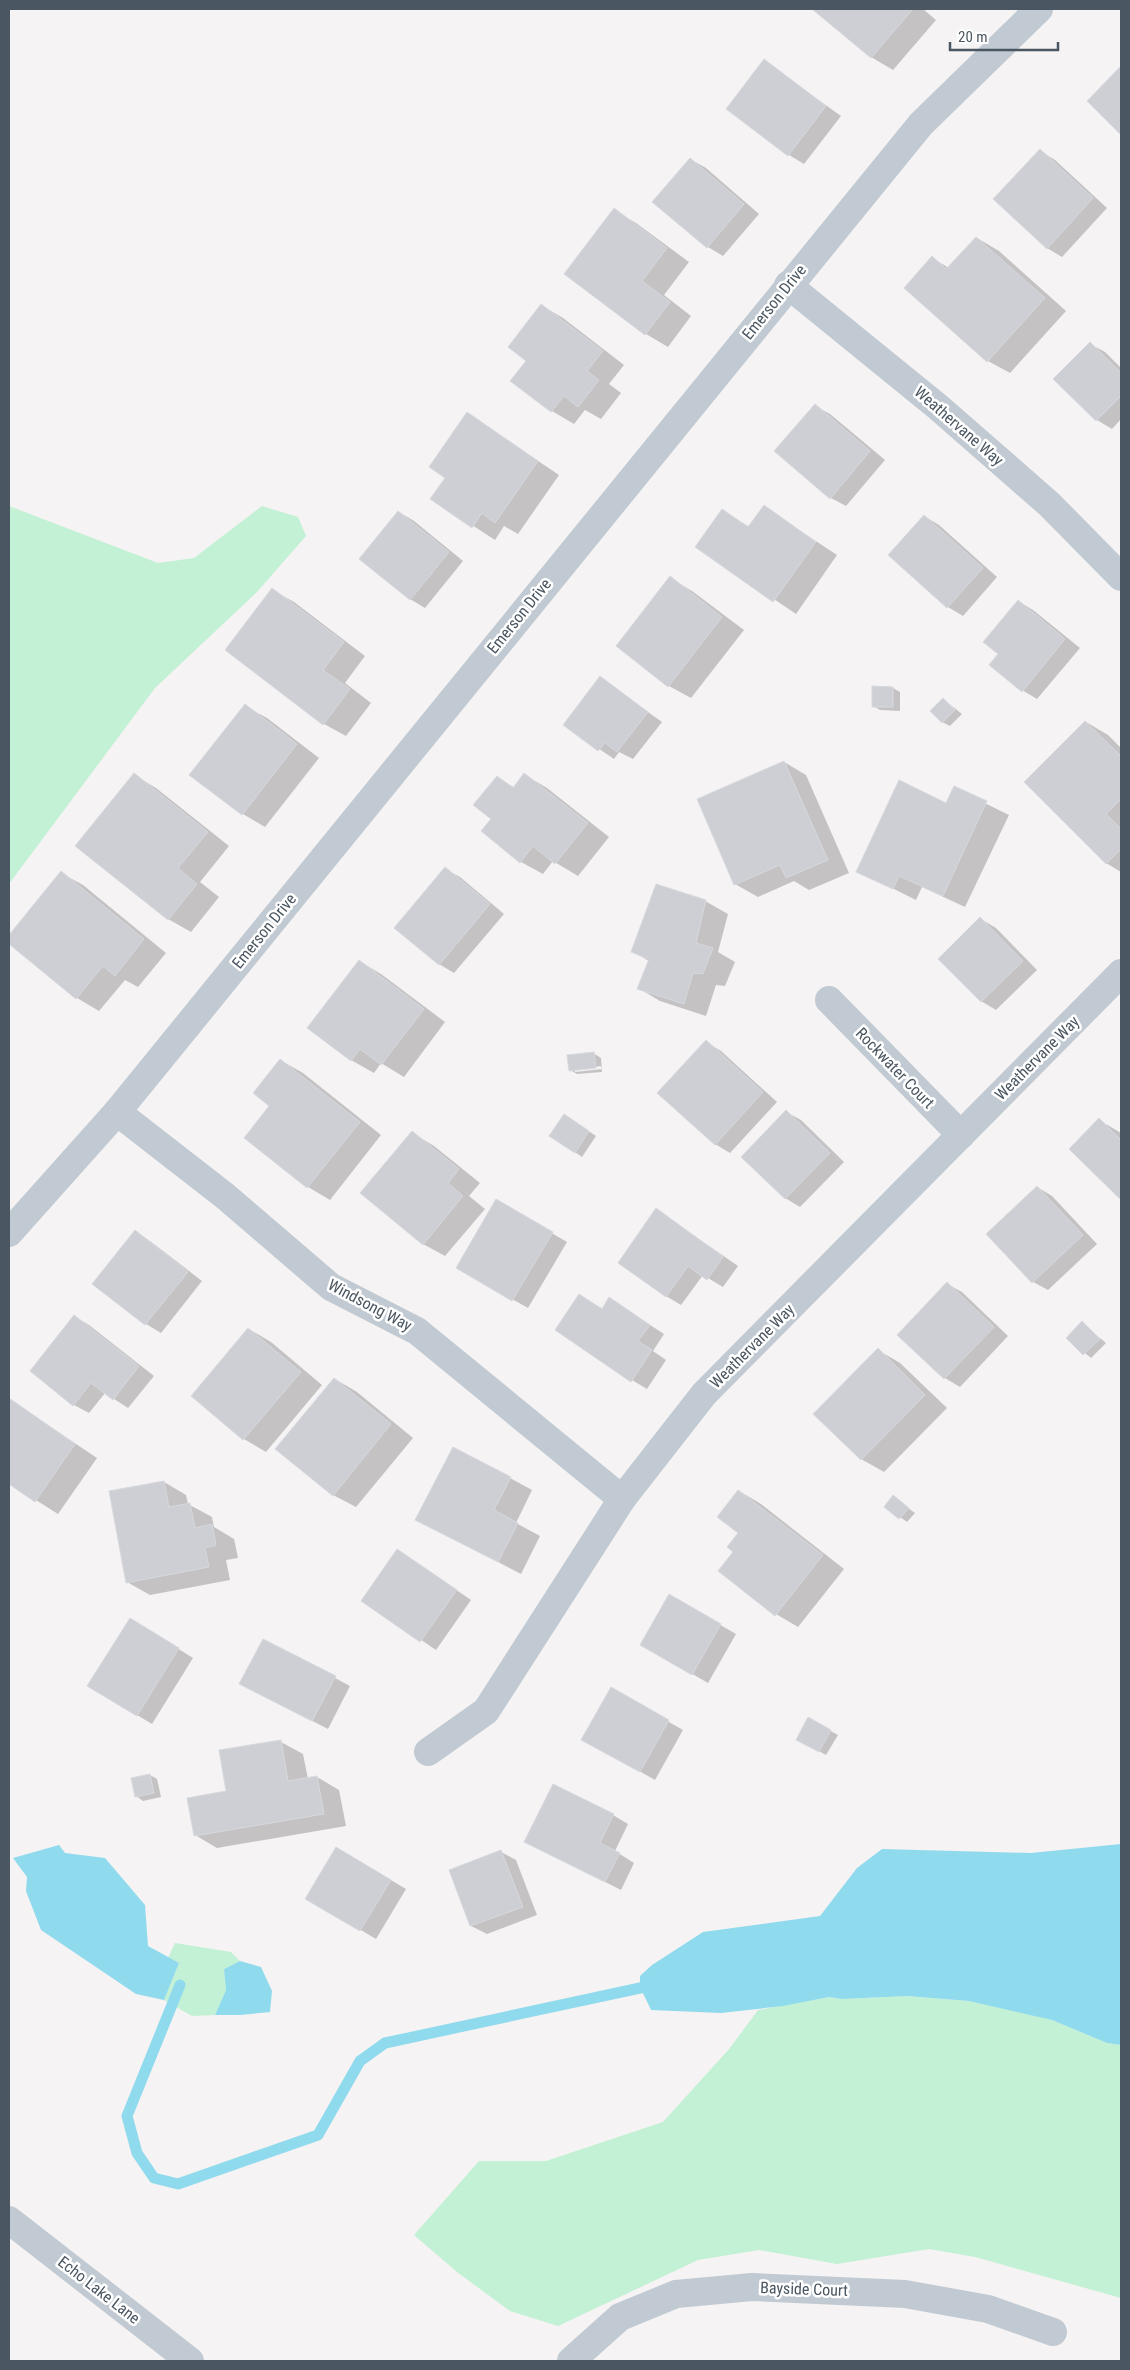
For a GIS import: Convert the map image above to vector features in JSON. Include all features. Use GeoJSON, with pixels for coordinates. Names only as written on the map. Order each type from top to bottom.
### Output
{"type":"FeatureCollection","features":[{"type":"Feature","properties":{"kind":"street","name":"Emerson Drive"},"geometry":{"type":"LineString","coordinates":[[9,1232],[117,1112],[788,285],[921,124],[1039,9]]}},
{"type":"Feature","properties":{"kind":"street","name":"Weathervane Way"},"geometry":{"type":"LineString","coordinates":[[788,285],[938,407],[1049,504],[1121,577]]}},
{"type":"Feature","properties":{"kind":"street","name":"Weathervane Way"},"geometry":{"type":"LineString","coordinates":[[428,1752],[486,1711],[622,1499],[704,1394],[1121,974]]}},
{"type":"Feature","properties":{"kind":"street","name":"Rockwater Court"},"geometry":{"type":"LineString","coordinates":[[829,1000],[961,1135]]}},
{"type":"Feature","properties":{"kind":"street","name":"Windsong Way"},"geometry":{"type":"LineString","coordinates":[[117,1112],[225,1196],[331,1287],[417,1331],[622,1499]]}},
{"type":"Feature","properties":{"kind":"street","name":"Echo Lake Lane"},"geometry":{"type":"LineString","coordinates":[[9,2220],[190,2361]]}},
{"type":"Feature","properties":{"kind":"street","name":"Bayside Court"},"geometry":{"type":"LineString","coordinates":[[571,2361],[620,2317],[676,2294],[752,2287],[905,2294],[988,2309],[1053,2332]]}},
{"type":"Feature","properties":{"kind":"green space"},"geometry":{"type":"Polygon","coordinates":[[[9,506],[158,563],[194,558],[262,506],[298,517],[306,536],[257,592],[155,688],[9,884],[9,506]]]}},
{"type":"Feature","properties":{"kind":"green space"},"geometry":{"type":"Polygon","coordinates":[[[175,1943],[231,1952],[240,1961],[224,1969],[226,1990],[215,2015],[192,2016],[164,2000],[179,1963],[168,1958],[175,1943]]]}},
{"type":"Feature","properties":{"kind":"green space"},"geometry":{"type":"Polygon","coordinates":[[[907,1996],[969,2001],[1029,2014],[1052,2020],[1107,2043],[1121,2045],[1121,2298],[975,2257],[929,2249],[837,2264],[759,2250],[698,2260],[558,2326],[510,2311],[457,2272],[414,2235],[479,2161],[546,2161],[663,2122],[730,2048],[758,2010],[829,1997],[842,1999],[907,1996]]]}},
{"type":"Feature","properties":{"kind":"water"},"geometry":{"type":"Polygon","coordinates":[[[1121,1844],[1121,2045],[1107,2043],[1052,2020],[969,2001],[907,1996],[842,1999],[829,1997],[783,2006],[721,2013],[651,2010],[640,1987],[640,1976],[652,1965],[703,1932],[820,1916],[857,1868],[882,1849],[1031,1853],[1121,1844]]]}},
{"type":"Feature","properties":{"kind":"water"},"geometry":{"type":"Polygon","coordinates":[[[59,1845],[65,1853],[105,1858],[145,1905],[148,1946],[179,1963],[164,2000],[136,1994],[41,1930],[26,1891],[27,1877],[13,1858],[59,1845]]]}},
{"type":"Feature","properties":{"kind":"water"},"geometry":{"type":"Polygon","coordinates":[[[240,1961],[261,1967],[272,1991],[270,2012],[215,2015],[226,1990],[224,1969],[240,1961]]]}},
{"type":"Feature","properties":{"kind":"building"},"geometry":{"type":"Polygon","coordinates":[[[812,9],[913,9],[871,58],[812,9]]]}},
{"type":"Feature","properties":{"kind":"building"},"geometry":{"type":"Polygon","coordinates":[[[764,59],[826,106],[788,156],[726,109],[764,59]]]}},
{"type":"Feature","properties":{"kind":"building"},"geometry":{"type":"Polygon","coordinates":[[[1121,66],[1121,135],[1087,101],[1121,66]]]}},
{"type":"Feature","properties":{"kind":"building"},"geometry":{"type":"Polygon","coordinates":[[[1040,149],[1093,198],[1047,249],[993,199],[1040,149]]]}},
{"type":"Feature","properties":{"kind":"building"},"geometry":{"type":"Polygon","coordinates":[[[690,158],[744,204],[707,248],[652,202],[690,158]]]}},
{"type":"Feature","properties":{"kind":"building"},"geometry":{"type":"Polygon","coordinates":[[[614,208],[667,248],[642,281],[670,302],[645,335],[564,274],[614,208]]]}},
{"type":"Feature","properties":{"kind":"building"},"geometry":{"type":"Polygon","coordinates":[[[976,237],[1045,298],[987,362],[904,288],[932,256],[946,269],[976,237]]]}},
{"type":"Feature","properties":{"kind":"building"},"geometry":{"type":"Polygon","coordinates":[[[541,304],[603,351],[587,371],[599,380],[578,407],[564,396],[551,412],[510,381],[526,361],[508,347],[541,304]]]}},
{"type":"Feature","properties":{"kind":"building"},"geometry":{"type":"Polygon","coordinates":[[[1090,342],[1121,373],[1121,396],[1096,421],[1053,379],[1090,342]]]}},
{"type":"Feature","properties":{"kind":"building"},"geometry":{"type":"Polygon","coordinates":[[[815,404],[870,451],[830,499],[774,451],[815,404]]]}},
{"type":"Feature","properties":{"kind":"building"},"geometry":{"type":"Polygon","coordinates":[[[467,412],[538,461],[495,523],[482,513],[472,528],[430,499],[445,478],[429,467],[467,412]]]}},
{"type":"Feature","properties":{"kind":"building"},"geometry":{"type":"Polygon","coordinates":[[[764,505],[816,542],[773,602],[695,547],[722,509],[748,527],[764,505]]]}},
{"type":"Feature","properties":{"kind":"building"},"geometry":{"type":"Polygon","coordinates":[[[398,511],[449,552],[410,600],[359,559],[398,511]]]}},
{"type":"Feature","properties":{"kind":"building"},"geometry":{"type":"Polygon","coordinates":[[[924,515],[983,568],[947,608],[888,555],[924,515]]]}},
{"type":"Feature","properties":{"kind":"building"},"geometry":{"type":"Polygon","coordinates":[[[670,576],[722,617],[668,687],[616,646],[670,576]]]}},
{"type":"Feature","properties":{"kind":"building"},"geometry":{"type":"Polygon","coordinates":[[[272,588],[344,642],[323,670],[350,689],[323,725],[225,650],[272,588]]]}},
{"type":"Feature","properties":{"kind":"building"},"geometry":{"type":"Polygon","coordinates":[[[1018,600],[1065,639],[1022,692],[989,665],[998,654],[983,642],[1018,600]]]}},
{"type":"Feature","properties":{"kind":"building"},"geometry":{"type":"Polygon","coordinates":[[[600,676],[648,712],[617,752],[605,743],[598,751],[563,725],[600,676]]]}},
{"type":"Feature","properties":{"kind":"building"},"geometry":{"type":"Polygon","coordinates":[[[872,686],[893,687],[893,707],[872,707],[872,686]]]}},
{"type":"Feature","properties":{"kind":"building"},"geometry":{"type":"Polygon","coordinates":[[[943,698],[955,710],[942,723],[930,711],[943,698]]]}},
{"type":"Feature","properties":{"kind":"building"},"geometry":{"type":"Polygon","coordinates":[[[245,704],[297,744],[242,815],[189,775],[245,704]]]}},
{"type":"Feature","properties":{"kind":"building"},"geometry":{"type":"Polygon","coordinates":[[[1085,721],[1121,756],[1121,799],[1106,814],[1121,829],[1121,849],[1106,864],[1024,782],[1085,721]]]}},
{"type":"Feature","properties":{"kind":"building"},"geometry":{"type":"Polygon","coordinates":[[[784,761],[828,860],[786,878],[780,865],[734,885],[697,799],[784,761]]]}},
{"type":"Feature","properties":{"kind":"building"},"geometry":{"type":"Polygon","coordinates":[[[134,773],[208,832],[178,868],[197,884],[168,920],[75,846],[134,773]]]}},
{"type":"Feature","properties":{"kind":"building"},"geometry":{"type":"Polygon","coordinates":[[[524,773],[588,823],[555,864],[533,846],[520,863],[481,831],[491,819],[473,805],[497,776],[513,788],[524,773]]]}},
{"type":"Feature","properties":{"kind":"building"},"geometry":{"type":"Polygon","coordinates":[[[899,780],[946,803],[954,786],[987,801],[943,896],[899,876],[893,889],[856,872],[899,780]]]}},
{"type":"Feature","properties":{"kind":"building"},"geometry":{"type":"Polygon","coordinates":[[[445,867],[490,904],[439,965],[394,928],[445,867]]]}},
{"type":"Feature","properties":{"kind":"building"},"geometry":{"type":"Polygon","coordinates":[[[61,871],[144,939],[115,976],[103,966],[76,999],[9,944],[9,935],[61,871]]]}},
{"type":"Feature","properties":{"kind":"building"},"geometry":{"type":"Polygon","coordinates":[[[656,884],[706,900],[696,943],[713,948],[703,974],[693,973],[684,1004],[637,989],[649,959],[631,952],[656,884]]]}},
{"type":"Feature","properties":{"kind":"building"},"geometry":{"type":"Polygon","coordinates":[[[980,917],[1023,961],[981,1002],[938,959],[980,917]]]}},
{"type":"Feature","properties":{"kind":"building"},"geometry":{"type":"Polygon","coordinates":[[[359,960],[424,1009],[381,1065],[360,1049],[351,1061],[307,1028],[359,960]]]}},
{"type":"Feature","properties":{"kind":"building"},"geometry":{"type":"Polygon","coordinates":[[[706,1040],[763,1092],[715,1145],[657,1093],[706,1040]]]}},
{"type":"Feature","properties":{"kind":"building"},"geometry":{"type":"Polygon","coordinates":[[[594,1052],[596,1068],[569,1071],[567,1055],[594,1052]]]}},
{"type":"Feature","properties":{"kind":"building"},"geometry":{"type":"Polygon","coordinates":[[[280,1059],[360,1122],[307,1188],[244,1138],[269,1106],[253,1093],[280,1059]]]}},
{"type":"Feature","properties":{"kind":"building"},"geometry":{"type":"Polygon","coordinates":[[[786,1110],[830,1153],[785,1199],[741,1157],[786,1110]]]}},
{"type":"Feature","properties":{"kind":"building"},"geometry":{"type":"Polygon","coordinates":[[[564,1114],[589,1131],[575,1153],[549,1136],[564,1114]]]}},
{"type":"Feature","properties":{"kind":"building"},"geometry":{"type":"Polygon","coordinates":[[[1099,1118],[1121,1140],[1121,1200],[1069,1149],[1099,1118]]]}},
{"type":"Feature","properties":{"kind":"building"},"geometry":{"type":"Polygon","coordinates":[[[412,1131],[459,1169],[448,1183],[463,1196],[423,1245],[360,1193],[412,1131]]]}},
{"type":"Feature","properties":{"kind":"building"},"geometry":{"type":"Polygon","coordinates":[[[1037,1186],[1083,1235],[1032,1283],[986,1234],[1037,1186]]]}},
{"type":"Feature","properties":{"kind":"building"},"geometry":{"type":"Polygon","coordinates":[[[496,1199],[553,1232],[512,1301],[456,1268],[496,1199]]]}},
{"type":"Feature","properties":{"kind":"building"},"geometry":{"type":"Polygon","coordinates":[[[656,1208],[723,1257],[707,1280],[688,1266],[666,1297],[618,1263],[656,1208]]]}},
{"type":"Feature","properties":{"kind":"building"},"geometry":{"type":"Polygon","coordinates":[[[135,1230],[188,1272],[145,1325],[92,1284],[135,1230]]]}},
{"type":"Feature","properties":{"kind":"building"},"geometry":{"type":"Polygon","coordinates":[[[947,1282],[994,1327],[944,1379],[897,1335],[947,1282]]]}},
{"type":"Feature","properties":{"kind":"building"},"geometry":{"type":"Polygon","coordinates":[[[579,1294],[602,1309],[609,1297],[650,1325],[638,1341],[652,1350],[631,1382],[555,1330],[579,1294]]]}},
{"type":"Feature","properties":{"kind":"building"},"geometry":{"type":"Polygon","coordinates":[[[74,1315],[139,1366],[113,1400],[91,1383],[73,1406],[30,1371],[74,1315]]]}},
{"type":"Feature","properties":{"kind":"building"},"geometry":{"type":"Polygon","coordinates":[[[1082,1321],[1100,1339],[1083,1355],[1066,1338],[1082,1321]]]}},
{"type":"Feature","properties":{"kind":"building"},"geometry":{"type":"Polygon","coordinates":[[[248,1328],[301,1372],[243,1440],[191,1396],[248,1328]]]}},
{"type":"Feature","properties":{"kind":"building"},"geometry":{"type":"Polygon","coordinates":[[[878,1348],[925,1395],[861,1460],[813,1414],[878,1348]]]}},
{"type":"Feature","properties":{"kind":"building"},"geometry":{"type":"Polygon","coordinates":[[[334,1378],[391,1424],[333,1496],[275,1449],[334,1378]]]}},
{"type":"Feature","properties":{"kind":"building"},"geometry":{"type":"Polygon","coordinates":[[[9,1398],[75,1444],[35,1502],[9,1484],[9,1398]]]}},
{"type":"Feature","properties":{"kind":"building"},"geometry":{"type":"Polygon","coordinates":[[[453,1447],[511,1477],[494,1510],[518,1523],[498,1562],[415,1520],[453,1447]]]}},
{"type":"Feature","properties":{"kind":"building"},"geometry":{"type":"Polygon","coordinates":[[[164,1481],[169,1507],[190,1503],[195,1528],[212,1524],[216,1545],[205,1548],[209,1567],[126,1583],[109,1491],[164,1481]]]}},
{"type":"Feature","properties":{"kind":"building"},"geometry":{"type":"Polygon","coordinates":[[[738,1490],[823,1555],[775,1616],[718,1571],[733,1552],[727,1547],[738,1533],[717,1517],[738,1490]]]}},
{"type":"Feature","properties":{"kind":"building"},"geometry":{"type":"Polygon","coordinates":[[[893,1495],[909,1508],[899,1519],[884,1507],[893,1495]]]}},
{"type":"Feature","properties":{"kind":"building"},"geometry":{"type":"Polygon","coordinates":[[[397,1549],[457,1590],[420,1642],[361,1601],[397,1549]]]}},
{"type":"Feature","properties":{"kind":"building"},"geometry":{"type":"Polygon","coordinates":[[[669,1594],[721,1624],[692,1675],[640,1645],[669,1594]]]}},
{"type":"Feature","properties":{"kind":"building"},"geometry":{"type":"Polygon","coordinates":[[[130,1618],[179,1648],[137,1716],[87,1686],[130,1618]]]}},
{"type":"Feature","properties":{"kind":"building"},"geometry":{"type":"Polygon","coordinates":[[[263,1639],[336,1676],[312,1721],[239,1684],[263,1639]]]}},
{"type":"Feature","properties":{"kind":"building"},"geometry":{"type":"Polygon","coordinates":[[[611,1687],[669,1720],[640,1772],[581,1740],[611,1687]]]}},
{"type":"Feature","properties":{"kind":"building"},"geometry":{"type":"Polygon","coordinates":[[[808,1717],[831,1730],[819,1752],[796,1740],[808,1717]]]}},
{"type":"Feature","properties":{"kind":"building"},"geometry":{"type":"Polygon","coordinates":[[[281,1740],[288,1781],[317,1776],[324,1814],[194,1836],[187,1798],[226,1791],[219,1750],[281,1740]]]}},
{"type":"Feature","properties":{"kind":"building"},"geometry":{"type":"Polygon","coordinates":[[[150,1774],[154,1793],[135,1797],[131,1778],[150,1774]]]}},
{"type":"Feature","properties":{"kind":"building"},"geometry":{"type":"Polygon","coordinates":[[[553,1784],[614,1814],[600,1843],[620,1853],[605,1882],[524,1842],[553,1784]]]}},
{"type":"Feature","properties":{"kind":"building"},"geometry":{"type":"Polygon","coordinates":[[[336,1847],[391,1880],[360,1931],[305,1899],[336,1847]]]}},
{"type":"Feature","properties":{"kind":"building"},"geometry":{"type":"Polygon","coordinates":[[[501,1850],[523,1907],[470,1926],[449,1870],[501,1850]]]}},
{"type":"Feature","properties":{"kind":"waterway"},"geometry":{"type":"LineString","coordinates":[[180,1985],[127,2116],[137,2153],[154,2178],[178,2184],[318,2135],[360,2061],[385,2043],[654,1985]]}}]}
